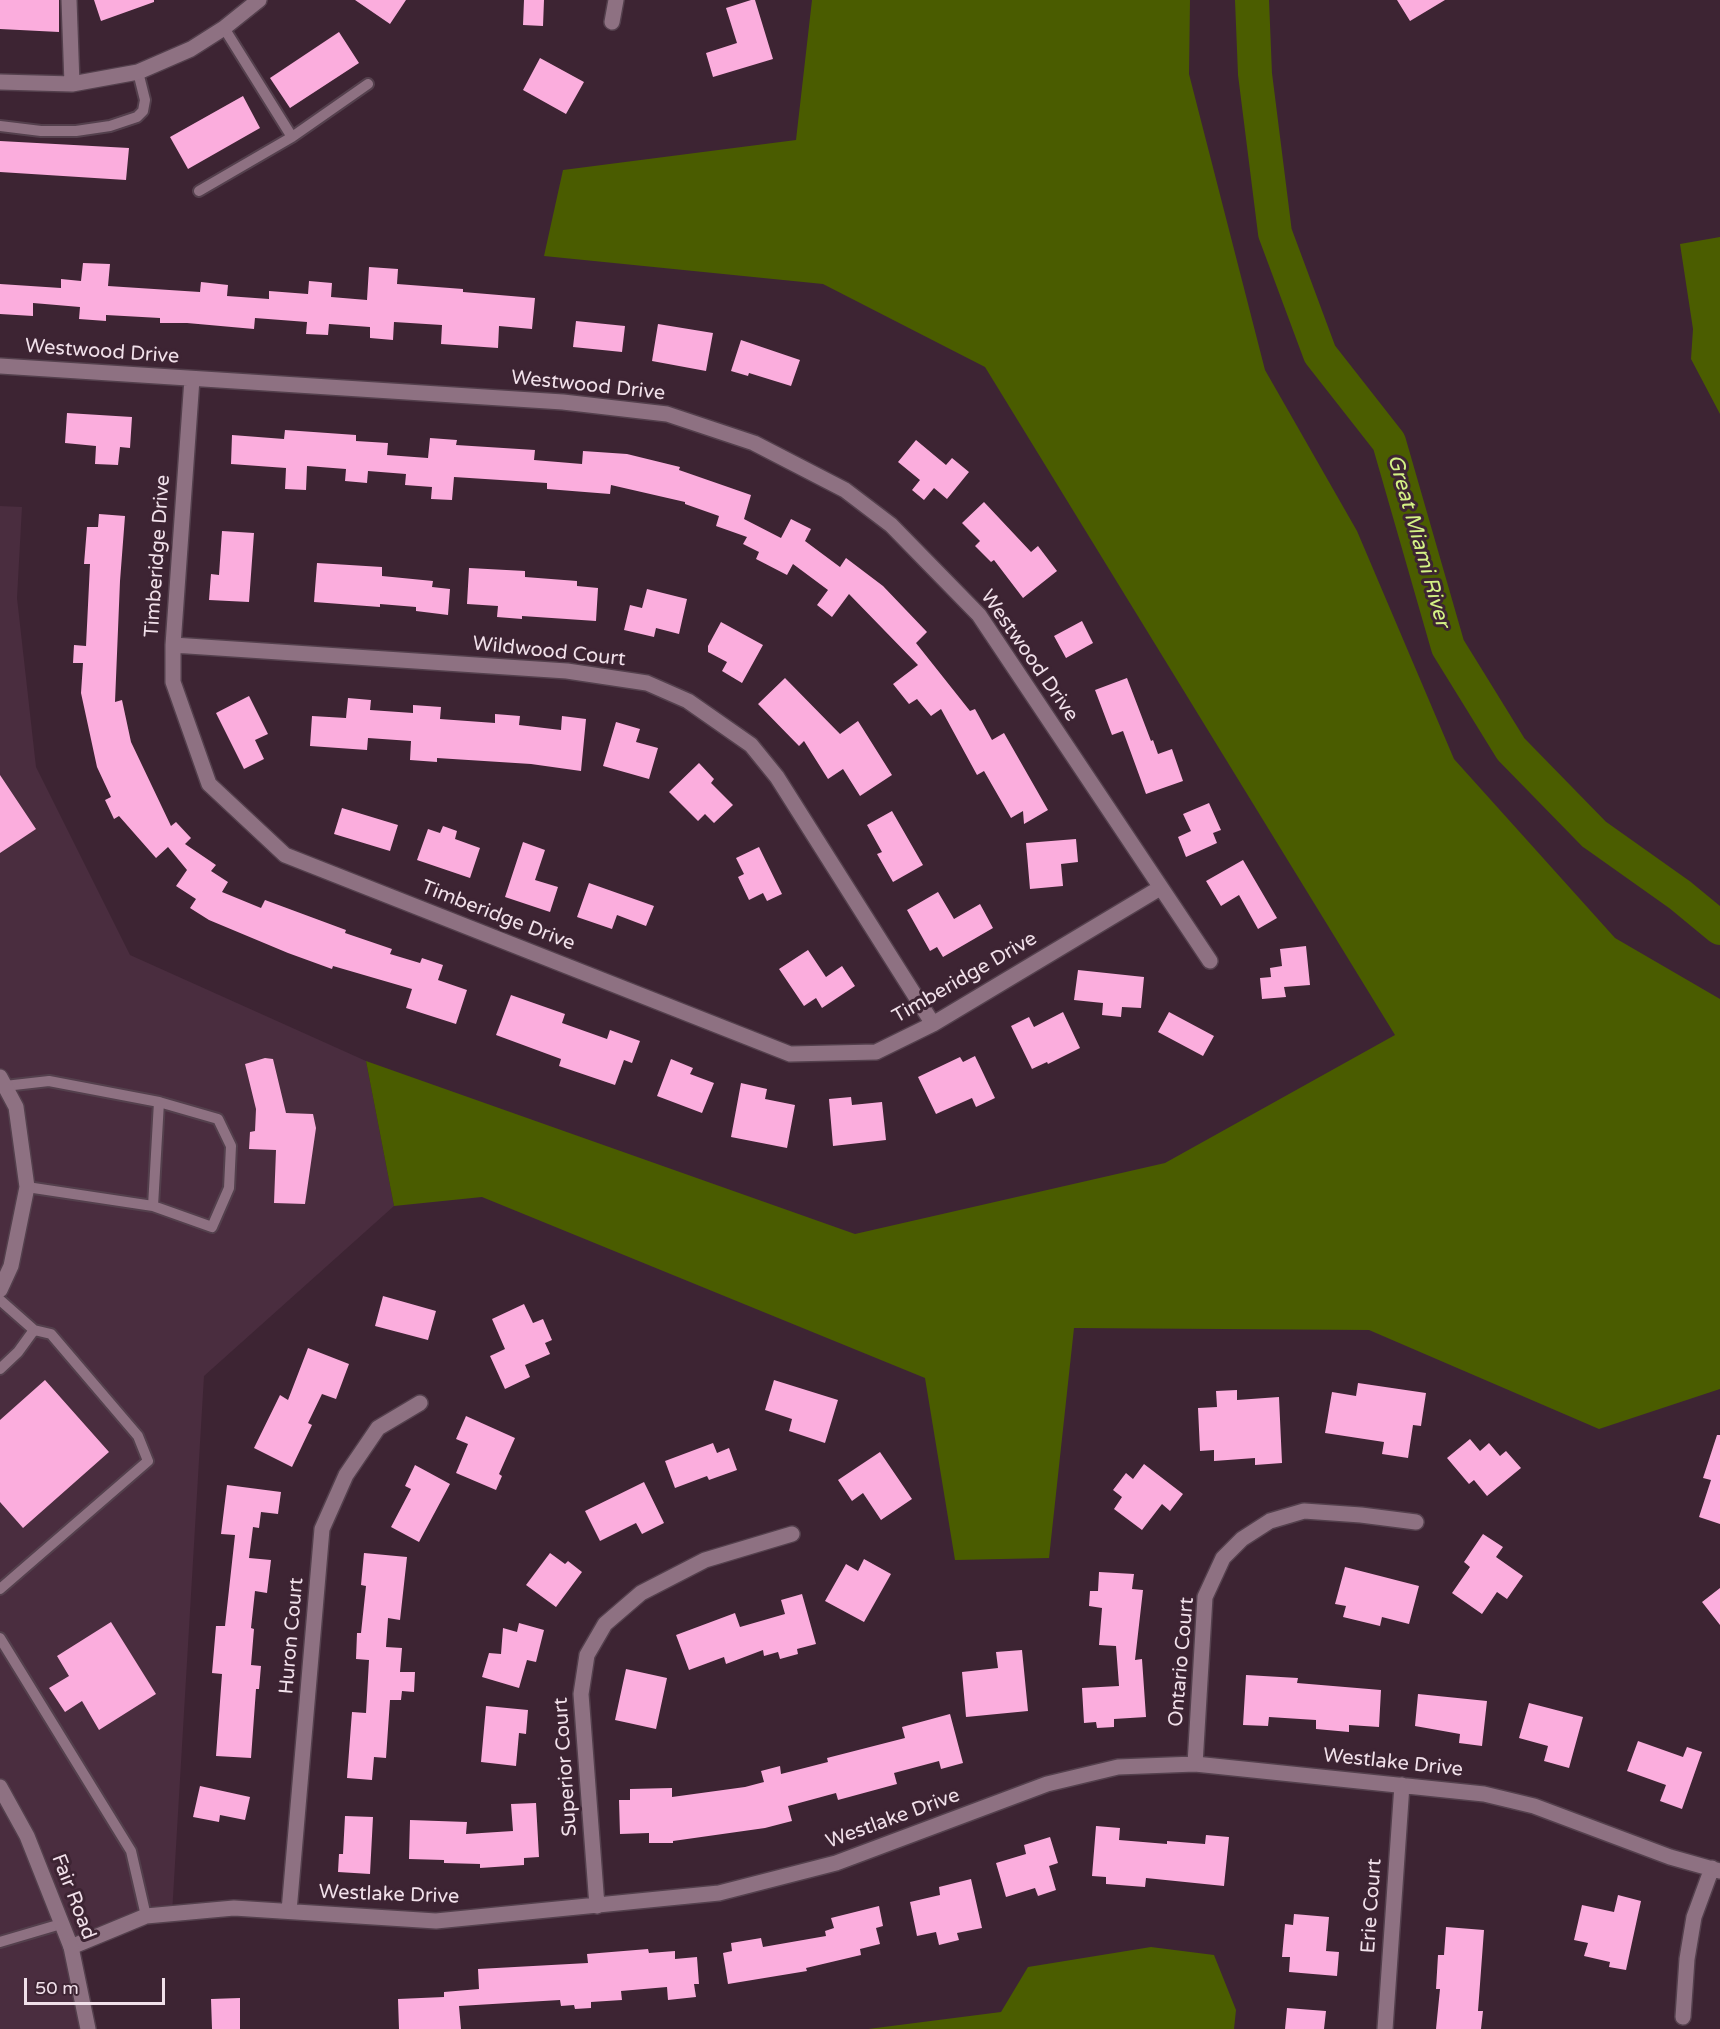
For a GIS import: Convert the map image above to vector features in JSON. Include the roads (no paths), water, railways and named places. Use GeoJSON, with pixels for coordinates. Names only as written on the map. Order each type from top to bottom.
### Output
{"type":"FeatureCollection","features":[{"type":"Feature","properties":{"kind":"street"},"geometry":{"type":"LineString","coordinates":[[69,0],[72,84]]}},
{"type":"Feature","properties":{"kind":"street"},"geometry":{"type":"LineString","coordinates":[[0,82],[72,84],[138,72],[191,49],[224,28],[259,0]]}},
{"type":"Feature","properties":{"kind":"street"},"geometry":{"type":"LineString","coordinates":[[612,22],[616,0]]}},
{"type":"Feature","properties":{"kind":"street","name":"Westwood Drive"},"geometry":{"type":"LineString","coordinates":[[0,366],[563,402],[667,414],[753,443],[845,490],[891,525],[979,615],[1210,961]]}},
{"type":"Feature","properties":{"kind":"street","name":"Timberidge Drive"},"geometry":{"type":"LineString","coordinates":[[192,379],[173,645],[173,682],[209,784],[285,855],[790,1054],[876,1052],[933,1024],[1160,888]]}},
{"type":"Feature","properties":{"kind":"street","name":"Wildwood Court"},"geometry":{"type":"LineString","coordinates":[[173,645],[567,671],[647,683],[688,701],[751,746],[777,777],[933,1024]]}},
{"type":"Feature","properties":{"kind":"street"},"geometry":{"type":"LineString","coordinates":[[0,1290],[11,1266],[27,1187],[16,1107],[3,1081]]}},
{"type":"Feature","properties":{"kind":"street","name":"Huron Court"},"geometry":{"type":"LineString","coordinates":[[289,1911],[322,1529],[346,1475],[378,1428],[420,1403]]}},
{"type":"Feature","properties":{"kind":"street","name":"Ontario Court"},"geometry":{"type":"LineString","coordinates":[[1195,1764],[1205,1597],[1223,1558],[1242,1539],[1270,1521],[1304,1511],[1416,1522]]}},
{"type":"Feature","properties":{"kind":"street","name":"Superior Court"},"geometry":{"type":"LineString","coordinates":[[597,1906],[581,1694],[587,1655],[605,1624],[641,1593],[705,1560],[792,1534]]}},
{"type":"Feature","properties":{"kind":"street","name":"Westlake Drive"},"geometry":{"type":"LineString","coordinates":[[71,1947],[146,1916],[234,1908],[436,1922],[719,1893],[837,1863],[1047,1784],[1118,1767],[1195,1764],[1484,1794],[1534,1806],[1670,1857],[1716,1869]]}},
{"type":"Feature","properties":{"kind":"street","name":"Erie Court"},"geometry":{"type":"LineString","coordinates":[[1385,2029],[1402,1785]]}},
{"type":"Feature","properties":{"kind":"street","name":"Fair Road"},"geometry":{"type":"LineString","coordinates":[[0,1787],[27,1836],[71,1947],[88,2029]]}},
{"type":"Feature","properties":{"kind":"street"},"geometry":{"type":"LineString","coordinates":[[1683,2017],[1687,1959],[1694,1917],[1716,1869]]}},
{"type":"Feature","properties":{"kind":"lane"},"geometry":{"type":"LineString","coordinates":[[224,28],[292,137]]}},
{"type":"Feature","properties":{"kind":"lane"},"geometry":{"type":"LineString","coordinates":[[0,126],[41,131],[76,131],[110,126],[137,117],[142,111],[145,100],[138,72]]}},
{"type":"Feature","properties":{"kind":"lane"},"geometry":{"type":"LineString","coordinates":[[199,191],[292,137],[368,84]]}},
{"type":"Feature","properties":{"kind":"lane"},"geometry":{"type":"LineString","coordinates":[[3,1081],[49,1081],[159,1102],[218,1119],[231,1146],[229,1188],[212,1227],[153,1206],[27,1187]]}},
{"type":"Feature","properties":{"kind":"lane"},"geometry":{"type":"LineString","coordinates":[[153,1206],[159,1102]]}},
{"type":"Feature","properties":{"kind":"lane"},"geometry":{"type":"LineString","coordinates":[[0,1300],[34,1330],[51,1334],[138,1436],[148,1461],[0,1589]]}},
{"type":"Feature","properties":{"kind":"lane"},"geometry":{"type":"LineString","coordinates":[[0,1369],[18,1352],[34,1330]]}},
{"type":"Feature","properties":{"kind":"lane"},"geometry":{"type":"LineString","coordinates":[[0,1638],[130,1851],[146,1916]]}},
{"type":"Feature","properties":{"kind":"lane"},"geometry":{"type":"LineString","coordinates":[[0,1942],[61,1923]]}},
{"type":"Feature","properties":{"kind":"waterway","name":"Great Miami River"},"geometry":{"type":"LineString","coordinates":[[1252,0],[1255,74],[1275,233],[1320,354],[1389,442],[1448,647],[1511,749],[1594,834],[1680,895],[1720,928]]}}]}
